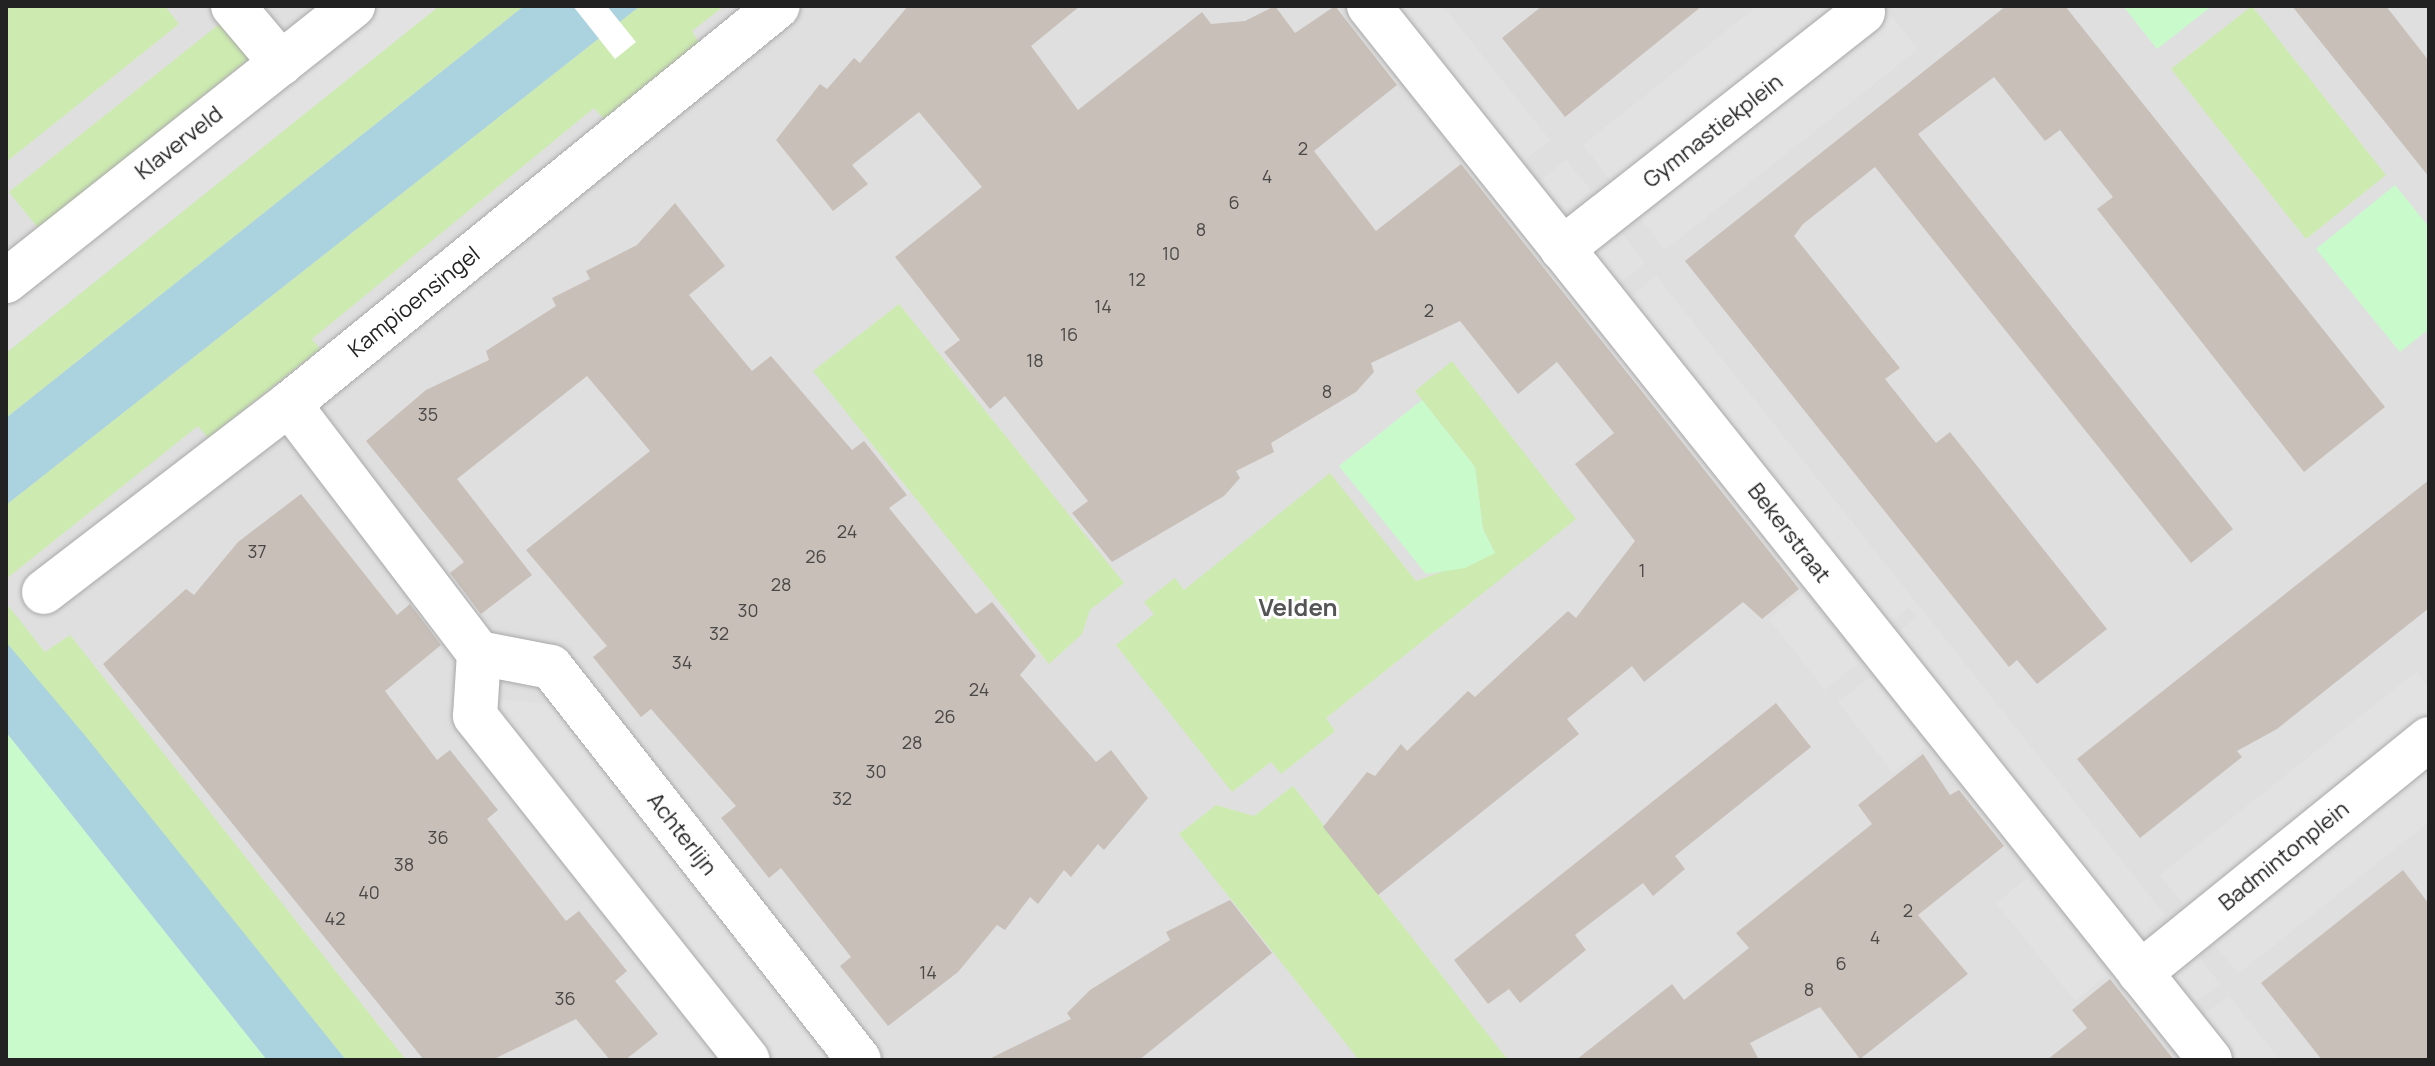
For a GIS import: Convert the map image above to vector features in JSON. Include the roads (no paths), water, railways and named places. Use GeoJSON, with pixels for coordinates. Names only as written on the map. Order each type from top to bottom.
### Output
{"type":"FeatureCollection","features":[{"type":"Feature","properties":{"kind":"street"},"geometry":{"type":"LineString","coordinates":[[233,6],[281,63]]}},
{"type":"Feature","properties":{"kind":"street","name":"Klaverveld"},"geometry":{"type":"LineString","coordinates":[[6,281],[353,6]]}},
{"type":"Feature","properties":{"kind":"street","name":"Kampioensingel"},"geometry":{"type":"LineString","coordinates":[[44,592],[289,404],[778,6]]}},
{"type":"Feature","properties":{"kind":"street","name":"Bekerstraat"},"geometry":{"type":"LineString","coordinates":[[1369,6],[2210,1060]]}},
{"type":"Feature","properties":{"kind":"street","name":"Gymnastiekplein"},"geometry":{"type":"LineString","coordinates":[[1562,249],[1863,12]]}},
{"type":"Feature","properties":{"kind":"street"},"geometry":{"type":"LineString","coordinates":[[289,404],[479,653],[475,716],[748,1060]]}},
{"type":"Feature","properties":{"kind":"street","name":"Achterlijn"},"geometry":{"type":"LineString","coordinates":[[479,653],[551,667],[859,1060]]}},
{"type":"Feature","properties":{"kind":"street","name":"Badmintonplein"},"geometry":{"type":"LineString","coordinates":[[2140,973],[2429,739]]}},
{"type":"Feature","properties":{"kind":"water"},"geometry":{"type":"Polygon","coordinates":[[[524,6],[640,6],[6,505],[6,418],[524,6]]]}},
{"type":"Feature","properties":{"kind":"water"},"geometry":{"type":"Polygon","coordinates":[[[6,642],[346,1060],[267,1060],[6,732],[6,642]]]}},
{"type":"Feature","properties":{"kind":"district","name":"Velden"},"geometry":{"type":"Point","coordinates":[1298,607]}}]}
